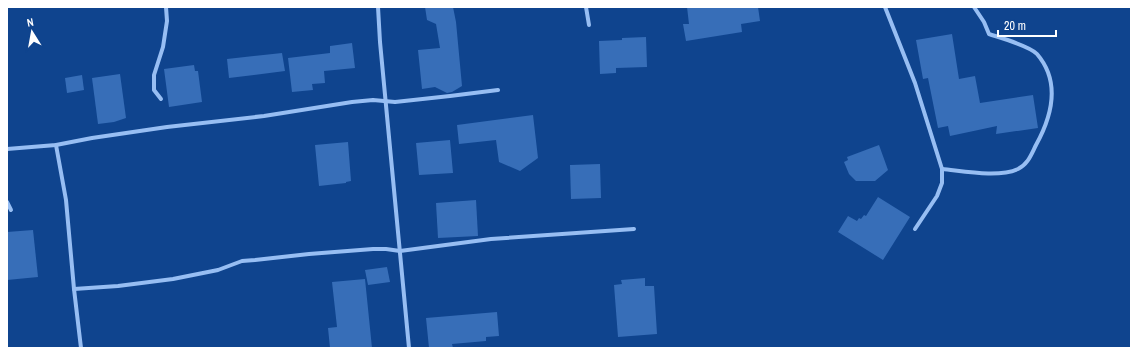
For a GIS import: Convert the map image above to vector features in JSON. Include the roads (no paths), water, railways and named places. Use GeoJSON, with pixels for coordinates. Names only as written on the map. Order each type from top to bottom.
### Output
{"type":"FeatureCollection","features":[{"type":"Feature","properties":{"kind":"street"},"geometry":{"type":"LineString","coordinates":[[161,99],[154,90],[154,75],[163,47],[166,7]]}},
{"type":"Feature","properties":{"kind":"street"},"geometry":{"type":"LineString","coordinates":[[378,7],[385,101],[409,348]]}},
{"type":"Feature","properties":{"kind":"street"},"geometry":{"type":"LineString","coordinates":[[586,7],[589,25]]}},
{"type":"Feature","properties":{"kind":"street"},"geometry":{"type":"LineString","coordinates":[[885,7],[915,83],[942,169],[942,183],[937,196],[915,229]]}},
{"type":"Feature","properties":{"kind":"street"},"geometry":{"type":"LineString","coordinates":[[942,169],[972,173],[1000,173],[1018,169],[1029,160],[1043,133],[1051,108],[1052,87],[1047,69],[1036,53],[1022,45],[990,34],[974,7]]}},
{"type":"Feature","properties":{"kind":"street"},"geometry":{"type":"LineString","coordinates":[[7,149],[56,145],[167,127],[264,116],[352,102],[373,100],[395,102],[498,90]]}},
{"type":"Feature","properties":{"kind":"street"},"geometry":{"type":"LineString","coordinates":[[56,145],[66,200],[81,348]]}},
{"type":"Feature","properties":{"kind":"street"},"geometry":{"type":"LineString","coordinates":[[7,202],[11,210]]}},
{"type":"Feature","properties":{"kind":"street"},"geometry":{"type":"LineString","coordinates":[[74,289],[118,286],[173,279],[218,270],[242,261],[278,257],[373,249],[400,251],[491,239],[634,228]]}}]}
